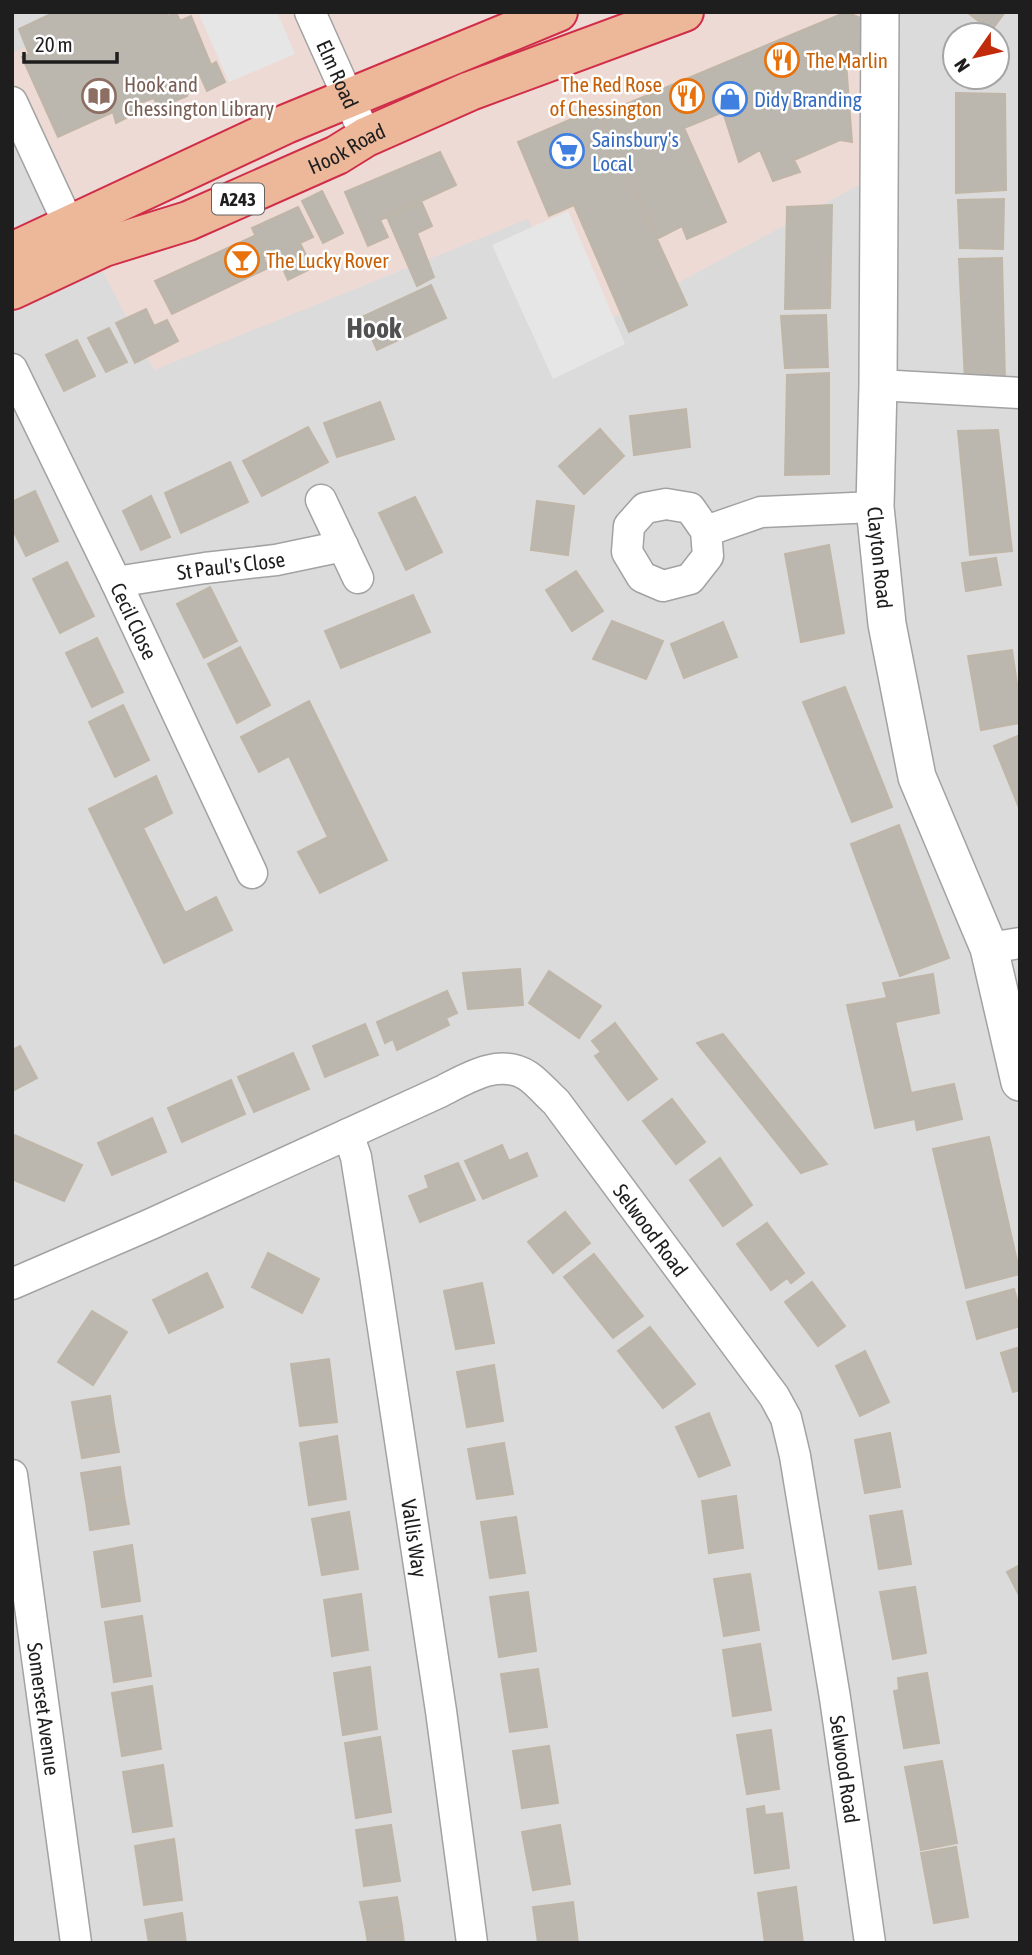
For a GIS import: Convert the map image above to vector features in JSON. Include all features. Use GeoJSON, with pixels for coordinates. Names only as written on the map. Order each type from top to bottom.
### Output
{"type":"FeatureCollection","features":[{"type":"Feature","properties":{"kind":"highway","name":"Hook Road"},"geometry":{"type":"LineString","coordinates":[[12,252],[267,132],[558,12]]}},
{"type":"Feature","properties":{"kind":"highway","name":"Hook Road"},"geometry":{"type":"LineString","coordinates":[[12,290],[104,247],[188,221],[337,155],[366,137],[483,86],[684,12]]}},
{"type":"Feature","properties":{"kind":"street","name":"Elm Road"},"geometry":{"type":"LineString","coordinates":[[310,12],[366,137]]}},
{"type":"Feature","properties":{"kind":"street","name":"Clayton Road"},"geometry":{"type":"LineString","coordinates":[[880,12],[875,507],[887,624],[917,777],[1004,945],[1020,1083]]}},
{"type":"Feature","properties":{"kind":"street"},"geometry":{"type":"LineString","coordinates":[[12,102],[69,225]]}},
{"type":"Feature","properties":{"kind":"street","name":"Cecil Close"},"geometry":{"type":"LineString","coordinates":[[12,369],[116,582],[252,873]]}},
{"type":"Feature","properties":{"kind":"street"},"geometry":{"type":"LineString","coordinates":[[878,385],[1020,393]]}},
{"type":"Feature","properties":{"kind":"street"},"geometry":{"type":"LineString","coordinates":[[321,500],[358,578]]}},
{"type":"Feature","properties":{"kind":"street"},"geometry":{"type":"LineString","coordinates":[[706,531],[761,512],[875,507]]}},
{"type":"Feature","properties":{"kind":"street","name":"St Paul's Close"},"geometry":{"type":"LineString","coordinates":[[116,582],[276,560],[343,546]]}},
{"type":"Feature","properties":{"kind":"street","name":"Selwood Road"},"geometry":{"type":"LineString","coordinates":[[12,1284],[440,1093],[487,1069],[512,1070],[527,1075],[556,1102],[774,1396],[786,1418],[795,1456],[835,1698],[870,1943]]}},
{"type":"Feature","properties":{"kind":"street","name":"Vallis Way"},"geometry":{"type":"LineString","coordinates":[[348,1134],[356,1157],[375,1275],[441,1711],[472,1943]]}},
{"type":"Feature","properties":{"kind":"street","name":"Somerset Avenue"},"geometry":{"type":"LineString","coordinates":[[12,1475],[76,1943]]}},
{"type":"Feature","properties":{"kind":"shaded area"},"geometry":{"type":"Polygon","coordinates":[[[12,12],[1020,12],[1020,1943],[12,1943],[12,12]]]}},
{"type":"Feature","properties":{"kind":"shaded area"},"geometry":{"type":"Polygon","coordinates":[[[108,12],[880,12],[879,174],[580,336],[528,219],[154,370],[12,98],[12,53],[108,12]]]}},
{"type":"Feature","properties":{"kind":"shaded area"},"geometry":{"type":"Polygon","coordinates":[[[198,12],[277,12],[295,54],[229,82],[198,12]]]}},
{"type":"Feature","properties":{"kind":"shaded area"},"geometry":{"type":"Polygon","coordinates":[[[568,211],[625,344],[553,379],[492,245],[568,211]]]}},
{"type":"Feature","properties":{"kind":"building"},"geometry":{"type":"Polygon","coordinates":[[[55,12],[166,12],[168,16],[176,12],[180,21],[191,16],[211,65],[216,62],[225,82],[207,91],[199,73],[191,77],[187,96],[158,108],[154,98],[134,105],[138,112],[116,123],[113,112],[58,137],[22,57],[29,54],[19,29],[55,12]]]}},
{"type":"Feature","properties":{"kind":"building"},"geometry":{"type":"Polygon","coordinates":[[[846,12],[865,20],[865,51],[846,62],[852,142],[840,140],[794,160],[800,172],[773,181],[760,150],[739,162],[723,112],[684,128],[726,222],[687,239],[682,226],[657,239],[600,115],[846,12]]]}},
{"type":"Feature","properties":{"kind":"building"},"geometry":{"type":"Polygon","coordinates":[[[967,12],[1005,12],[998,21],[978,21],[967,12]]]}},
{"type":"Feature","properties":{"kind":"building"},"geometry":{"type":"Polygon","coordinates":[[[956,93],[1005,94],[1006,190],[956,193],[956,93]]]}},
{"type":"Feature","properties":{"kind":"building"},"geometry":{"type":"Polygon","coordinates":[[[597,108],[687,305],[629,332],[574,205],[549,216],[518,142],[597,108]]]}},
{"type":"Feature","properties":{"kind":"building"},"geometry":{"type":"Polygon","coordinates":[[[440,152],[456,185],[380,220],[388,237],[368,246],[345,192],[440,152]]]}},
{"type":"Feature","properties":{"kind":"building"},"geometry":{"type":"Polygon","coordinates":[[[322,191],[343,233],[323,243],[302,201],[322,191]]]}},
{"type":"Feature","properties":{"kind":"building"},"geometry":{"type":"Polygon","coordinates":[[[1004,199],[1003,249],[960,248],[958,200],[1004,199]]]}},
{"type":"Feature","properties":{"kind":"building"},"geometry":{"type":"Polygon","coordinates":[[[421,201],[432,226],[417,233],[434,277],[417,286],[387,217],[421,201]]]}},
{"type":"Feature","properties":{"kind":"building"},"geometry":{"type":"Polygon","coordinates":[[[832,205],[830,308],[785,309],[787,207],[832,205]]]}},
{"type":"Feature","properties":{"kind":"building"},"geometry":{"type":"Polygon","coordinates":[[[298,207],[313,237],[300,243],[312,268],[288,280],[275,252],[265,257],[252,228],[298,207]]]}},
{"type":"Feature","properties":{"kind":"building"},"geometry":{"type":"Polygon","coordinates":[[[254,236],[268,268],[172,314],[155,281],[254,236]]]}},
{"type":"Feature","properties":{"kind":"building"},"geometry":{"type":"Polygon","coordinates":[[[1002,258],[1005,380],[965,381],[959,259],[1002,258]]]}},
{"type":"Feature","properties":{"kind":"building"},"geometry":{"type":"Polygon","coordinates":[[[431,285],[446,318],[377,350],[362,317],[431,285]]]}},
{"type":"Feature","properties":{"kind":"building"},"geometry":{"type":"Polygon","coordinates":[[[146,309],[154,326],[167,320],[178,341],[135,363],[116,323],[146,309]]]}},
{"type":"Feature","properties":{"kind":"building"},"geometry":{"type":"Polygon","coordinates":[[[826,315],[828,367],[785,368],[781,316],[826,315]]]}},
{"type":"Feature","properties":{"kind":"building"},"geometry":{"type":"Polygon","coordinates":[[[109,328],[127,362],[106,372],[88,338],[109,328]]]}},
{"type":"Feature","properties":{"kind":"building"},"geometry":{"type":"Polygon","coordinates":[[[77,340],[95,376],[64,391],[46,355],[77,340]]]}},
{"type":"Feature","properties":{"kind":"building"},"geometry":{"type":"Polygon","coordinates":[[[829,373],[829,474],[785,475],[787,375],[829,373]]]}},
{"type":"Feature","properties":{"kind":"building"},"geometry":{"type":"Polygon","coordinates":[[[380,402],[394,439],[337,457],[324,423],[380,402]]]}},
{"type":"Feature","properties":{"kind":"building"},"geometry":{"type":"Polygon","coordinates":[[[686,409],[690,447],[634,455],[630,416],[686,409]]]}},
{"type":"Feature","properties":{"kind":"building"},"geometry":{"type":"Polygon","coordinates":[[[308,427],[328,462],[262,496],[243,461],[308,427]]]}},
{"type":"Feature","properties":{"kind":"building"},"geometry":{"type":"Polygon","coordinates":[[[600,429],[624,456],[584,494],[559,466],[600,429]]]}},
{"type":"Feature","properties":{"kind":"building"},"geometry":{"type":"Polygon","coordinates":[[[998,430],[1012,551],[970,555],[958,431],[998,430]]]}},
{"type":"Feature","properties":{"kind":"building"},"geometry":{"type":"Polygon","coordinates":[[[230,462],[248,502],[181,533],[165,493],[230,462]]]}},
{"type":"Feature","properties":{"kind":"building"},"geometry":{"type":"Polygon","coordinates":[[[35,491],[58,541],[26,556],[12,528],[12,502],[35,491]]]}},
{"type":"Feature","properties":{"kind":"building"},"geometry":{"type":"Polygon","coordinates":[[[151,496],[170,537],[141,550],[123,511],[151,496]]]}},
{"type":"Feature","properties":{"kind":"building"},"geometry":{"type":"Polygon","coordinates":[[[415,497],[442,552],[406,570],[379,513],[415,497]]]}},
{"type":"Feature","properties":{"kind":"building"},"geometry":{"type":"Polygon","coordinates":[[[537,501],[574,506],[568,555],[531,550],[537,501]]]}},
{"type":"Feature","properties":{"kind":"building"},"geometry":{"type":"Polygon","coordinates":[[[829,545],[844,633],[801,642],[785,554],[829,545]]]}},
{"type":"Feature","properties":{"kind":"building"},"geometry":{"type":"Polygon","coordinates":[[[996,558],[1001,585],[966,591],[962,563],[996,558]]]}},
{"type":"Feature","properties":{"kind":"building"},"geometry":{"type":"Polygon","coordinates":[[[67,562],[94,616],[60,633],[33,579],[67,562]]]}},
{"type":"Feature","properties":{"kind":"building"},"geometry":{"type":"Polygon","coordinates":[[[576,571],[603,611],[572,631],[546,590],[576,571]]]}},
{"type":"Feature","properties":{"kind":"building"},"geometry":{"type":"Polygon","coordinates":[[[210,587],[237,641],[204,658],[177,604],[210,587]]]}},
{"type":"Feature","properties":{"kind":"building"},"geometry":{"type":"Polygon","coordinates":[[[413,595],[430,632],[341,668],[325,631],[413,595]]]}},
{"type":"Feature","properties":{"kind":"building"},"geometry":{"type":"Polygon","coordinates":[[[612,621],[663,641],[646,679],[593,659],[612,621]]]}},
{"type":"Feature","properties":{"kind":"building"},"geometry":{"type":"Polygon","coordinates":[[[723,622],[737,657],[684,678],[671,644],[723,622]]]}},
{"type":"Feature","properties":{"kind":"building"},"geometry":{"type":"Polygon","coordinates":[[[97,638],[123,692],[92,707],[66,653],[97,638]]]}},
{"type":"Feature","properties":{"kind":"building"},"geometry":{"type":"Polygon","coordinates":[[[240,647],[270,705],[237,723],[208,664],[240,647]]]}},
{"type":"Feature","properties":{"kind":"building"},"geometry":{"type":"Polygon","coordinates":[[[1012,650],[1020,723],[981,730],[968,656],[1012,650]]]}},
{"type":"Feature","properties":{"kind":"building"},"geometry":{"type":"Polygon","coordinates":[[[845,687],[892,807],[852,822],[803,702],[845,687]]]}},
{"type":"Feature","properties":{"kind":"building"},"geometry":{"type":"Polygon","coordinates":[[[309,701],[387,860],[320,893],[298,852],[328,837],[289,756],[259,772],[241,737],[309,701]]]}},
{"type":"Feature","properties":{"kind":"building"},"geometry":{"type":"Polygon","coordinates":[[[123,705],[149,760],[115,777],[89,722],[123,705]]]}},
{"type":"Feature","properties":{"kind":"building"},"geometry":{"type":"Polygon","coordinates":[[[1020,735],[1020,810],[994,746],[1020,735]]]}},
{"type":"Feature","properties":{"kind":"building"},"geometry":{"type":"Polygon","coordinates":[[[156,776],[172,813],[143,828],[185,913],[216,897],[232,930],[164,963],[89,809],[156,776]]]}},
{"type":"Feature","properties":{"kind":"building"},"geometry":{"type":"Polygon","coordinates":[[[899,825],[949,958],[900,976],[851,844],[899,825]]]}},
{"type":"Feature","properties":{"kind":"building"},"geometry":{"type":"Polygon","coordinates":[[[520,969],[523,1005],[468,1009],[463,973],[520,969]]]}},
{"type":"Feature","properties":{"kind":"building"},"geometry":{"type":"Polygon","coordinates":[[[549,971],[601,1006],[579,1038],[529,1003],[549,971]]]}},
{"type":"Feature","properties":{"kind":"building"},"geometry":{"type":"Polygon","coordinates":[[[933,974],[939,1013],[895,1022],[911,1093],[954,1084],[962,1119],[917,1130],[915,1119],[875,1128],[847,1005],[887,998],[883,983],[933,974]]]}},
{"type":"Feature","properties":{"kind":"building"},"geometry":{"type":"Polygon","coordinates":[[[447,991],[457,1013],[446,1018],[449,1025],[397,1050],[393,1039],[385,1043],[377,1022],[447,991]]]}},
{"type":"Feature","properties":{"kind":"building"},"geometry":{"type":"Polygon","coordinates":[[[615,1023],[657,1079],[628,1100],[595,1056],[601,1052],[592,1041],[615,1023]]]}},
{"type":"Feature","properties":{"kind":"building"},"geometry":{"type":"Polygon","coordinates":[[[365,1024],[378,1055],[325,1077],[313,1046],[365,1024]]]}},
{"type":"Feature","properties":{"kind":"building"},"geometry":{"type":"Polygon","coordinates":[[[723,1034],[827,1164],[801,1173],[697,1043],[723,1034]]]}},
{"type":"Feature","properties":{"kind":"building"},"geometry":{"type":"Polygon","coordinates":[[[20,1046],[37,1078],[12,1091],[12,1050],[20,1046]]]}},
{"type":"Feature","properties":{"kind":"building"},"geometry":{"type":"Polygon","coordinates":[[[293,1053],[309,1089],[254,1112],[238,1077],[293,1053]]]}},
{"type":"Feature","properties":{"kind":"building"},"geometry":{"type":"Polygon","coordinates":[[[231,1080],[245,1114],[182,1142],[168,1108],[231,1080]]]}},
{"type":"Feature","properties":{"kind":"building"},"geometry":{"type":"Polygon","coordinates":[[[672,1099],[705,1142],[676,1164],[643,1121],[672,1099]]]}},
{"type":"Feature","properties":{"kind":"building"},"geometry":{"type":"Polygon","coordinates":[[[152,1118],[166,1152],[112,1175],[98,1143],[152,1118]]]}},
{"type":"Feature","properties":{"kind":"building"},"geometry":{"type":"Polygon","coordinates":[[[12,1134],[82,1165],[64,1201],[12,1179],[12,1134]]]}},
{"type":"Feature","properties":{"kind":"building"},"geometry":{"type":"Polygon","coordinates":[[[989,1137],[1020,1274],[966,1288],[933,1149],[989,1137]]]}},
{"type":"Feature","properties":{"kind":"building"},"geometry":{"type":"Polygon","coordinates":[[[502,1145],[509,1161],[527,1153],[537,1176],[483,1199],[465,1161],[502,1145]]]}},
{"type":"Feature","properties":{"kind":"building"},"geometry":{"type":"Polygon","coordinates":[[[720,1158],[752,1205],[723,1226],[690,1180],[720,1158]]]}},
{"type":"Feature","properties":{"kind":"building"},"geometry":{"type":"Polygon","coordinates":[[[458,1163],[475,1200],[420,1222],[409,1196],[429,1188],[425,1176],[458,1163]]]}},
{"type":"Feature","properties":{"kind":"building"},"geometry":{"type":"Polygon","coordinates":[[[565,1212],[590,1243],[553,1273],[528,1242],[565,1212]]]}},
{"type":"Feature","properties":{"kind":"building"},"geometry":{"type":"Polygon","coordinates":[[[767,1223],[804,1273],[791,1283],[787,1278],[771,1290],[737,1244],[767,1223]]]}},
{"type":"Feature","properties":{"kind":"building"},"geometry":{"type":"Polygon","coordinates":[[[268,1253],[319,1279],[302,1313],[252,1287],[268,1253]]]}},
{"type":"Feature","properties":{"kind":"building"},"geometry":{"type":"Polygon","coordinates":[[[594,1254],[643,1316],[613,1338],[564,1277],[594,1254]]]}},
{"type":"Feature","properties":{"kind":"building"},"geometry":{"type":"Polygon","coordinates":[[[207,1273],[223,1307],[169,1333],[153,1300],[207,1273]]]}},
{"type":"Feature","properties":{"kind":"building"},"geometry":{"type":"Polygon","coordinates":[[[812,1282],[845,1326],[818,1346],[785,1302],[812,1282]]]}},
{"type":"Feature","properties":{"kind":"building"},"geometry":{"type":"Polygon","coordinates":[[[482,1283],[494,1343],[456,1349],[444,1291],[482,1283]]]}},
{"type":"Feature","properties":{"kind":"building"},"geometry":{"type":"Polygon","coordinates":[[[1014,1289],[1020,1310],[1020,1326],[977,1339],[967,1302],[1014,1289]]]}},
{"type":"Feature","properties":{"kind":"building"},"geometry":{"type":"Polygon","coordinates":[[[92,1311],[127,1332],[93,1385],[58,1362],[92,1311]]]}},
{"type":"Feature","properties":{"kind":"building"},"geometry":{"type":"Polygon","coordinates":[[[650,1327],[695,1384],[663,1408],[618,1351],[650,1327]]]}},
{"type":"Feature","properties":{"kind":"building"},"geometry":{"type":"Polygon","coordinates":[[[1020,1347],[1020,1390],[1013,1392],[1001,1353],[1020,1347]]]}},
{"type":"Feature","properties":{"kind":"building"},"geometry":{"type":"Polygon","coordinates":[[[865,1351],[889,1402],[860,1416],[836,1366],[865,1351]]]}},
{"type":"Feature","properties":{"kind":"building"},"geometry":{"type":"Polygon","coordinates":[[[329,1359],[337,1422],[300,1426],[291,1364],[329,1359]]]}},
{"type":"Feature","properties":{"kind":"building"},"geometry":{"type":"Polygon","coordinates":[[[494,1365],[503,1421],[467,1427],[457,1372],[494,1365]]]}},
{"type":"Feature","properties":{"kind":"building"},"geometry":{"type":"Polygon","coordinates":[[[110,1396],[114,1424],[77,1430],[72,1402],[110,1396]]]}},
{"type":"Feature","properties":{"kind":"building"},"geometry":{"type":"Polygon","coordinates":[[[709,1413],[730,1465],[699,1477],[676,1427],[709,1413]]]}},
{"type":"Feature","properties":{"kind":"building"},"geometry":{"type":"Polygon","coordinates":[[[114,1424],[119,1452],[82,1458],[77,1430],[114,1424]]]}},
{"type":"Feature","properties":{"kind":"building"},"geometry":{"type":"Polygon","coordinates":[[[890,1433],[900,1487],[865,1493],[855,1440],[890,1433]]]}},
{"type":"Feature","properties":{"kind":"building"},"geometry":{"type":"Polygon","coordinates":[[[337,1436],[346,1499],[309,1505],[300,1443],[337,1436]]]}},
{"type":"Feature","properties":{"kind":"building"},"geometry":{"type":"Polygon","coordinates":[[[504,1443],[513,1494],[477,1499],[468,1449],[504,1443]]]}},
{"type":"Feature","properties":{"kind":"building"},"geometry":{"type":"Polygon","coordinates":[[[120,1467],[124,1496],[86,1502],[81,1473],[120,1467]]]}},
{"type":"Feature","properties":{"kind":"building"},"geometry":{"type":"Polygon","coordinates":[[[124,1496],[129,1524],[90,1530],[86,1502],[124,1496]]]}},
{"type":"Feature","properties":{"kind":"building"},"geometry":{"type":"Polygon","coordinates":[[[736,1496],[743,1548],[709,1553],[702,1501],[736,1496]]]}},
{"type":"Feature","properties":{"kind":"building"},"geometry":{"type":"Polygon","coordinates":[[[902,1511],[911,1564],[879,1569],[870,1516],[902,1511]]]}},
{"type":"Feature","properties":{"kind":"building"},"geometry":{"type":"Polygon","coordinates":[[[349,1512],[358,1569],[322,1575],[312,1519],[349,1512]]]}},
{"type":"Feature","properties":{"kind":"building"},"geometry":{"type":"Polygon","coordinates":[[[516,1517],[525,1573],[490,1578],[481,1522],[516,1517]]]}},
{"type":"Feature","properties":{"kind":"building"},"geometry":{"type":"Polygon","coordinates":[[[132,1545],[140,1601],[102,1607],[94,1552],[132,1545]]]}},
{"type":"Feature","properties":{"kind":"building"},"geometry":{"type":"Polygon","coordinates":[[[1020,1565],[1020,1597],[1007,1572],[1020,1565]]]}},
{"type":"Feature","properties":{"kind":"building"},"geometry":{"type":"Polygon","coordinates":[[[750,1574],[759,1630],[724,1636],[714,1579],[750,1574]]]}},
{"type":"Feature","properties":{"kind":"building"},"geometry":{"type":"Polygon","coordinates":[[[915,1587],[926,1653],[893,1659],[880,1592],[915,1587]]]}},
{"type":"Feature","properties":{"kind":"building"},"geometry":{"type":"Polygon","coordinates":[[[528,1592],[536,1651],[499,1657],[490,1597],[528,1592]]]}},
{"type":"Feature","properties":{"kind":"building"},"geometry":{"type":"Polygon","coordinates":[[[361,1594],[368,1650],[332,1656],[324,1600],[361,1594]]]}},
{"type":"Feature","properties":{"kind":"building"},"geometry":{"type":"Polygon","coordinates":[[[142,1616],[151,1676],[114,1682],[105,1622],[142,1616]]]}},
{"type":"Feature","properties":{"kind":"building"},"geometry":{"type":"Polygon","coordinates":[[[760,1644],[771,1710],[733,1716],[723,1650],[760,1644]]]}},
{"type":"Feature","properties":{"kind":"building"},"geometry":{"type":"Polygon","coordinates":[[[370,1667],[377,1729],[343,1735],[334,1673],[370,1667]]]}},
{"type":"Feature","properties":{"kind":"building"},"geometry":{"type":"Polygon","coordinates":[[[538,1669],[547,1727],[510,1732],[501,1674],[538,1669]]]}},
{"type":"Feature","properties":{"kind":"building"},"geometry":{"type":"Polygon","coordinates":[[[927,1673],[939,1743],[904,1748],[894,1691],[899,1690],[898,1678],[927,1673]]]}},
{"type":"Feature","properties":{"kind":"building"},"geometry":{"type":"Polygon","coordinates":[[[152,1686],[161,1749],[122,1756],[112,1693],[152,1686]]]}},
{"type":"Feature","properties":{"kind":"building"},"geometry":{"type":"Polygon","coordinates":[[[771,1730],[779,1789],[747,1794],[737,1735],[771,1730]]]}},
{"type":"Feature","properties":{"kind":"building"},"geometry":{"type":"Polygon","coordinates":[[[380,1737],[391,1812],[356,1818],[345,1743],[380,1737]]]}},
{"type":"Feature","properties":{"kind":"building"},"geometry":{"type":"Polygon","coordinates":[[[549,1746],[558,1803],[522,1808],[513,1751],[549,1746]]]}},
{"type":"Feature","properties":{"kind":"building"},"geometry":{"type":"Polygon","coordinates":[[[942,1761],[957,1843],[921,1850],[905,1767],[942,1761]]]}},
{"type":"Feature","properties":{"kind":"building"},"geometry":{"type":"Polygon","coordinates":[[[163,1765],[172,1826],[133,1832],[123,1772],[163,1765]]]}},
{"type":"Feature","properties":{"kind":"building"},"geometry":{"type":"Polygon","coordinates":[[[764,1806],[765,1815],[782,1813],[789,1868],[755,1873],[747,1809],[764,1806]]]}},
{"type":"Feature","properties":{"kind":"building"},"geometry":{"type":"Polygon","coordinates":[[[391,1825],[400,1881],[364,1886],[356,1830],[391,1825]]]}},
{"type":"Feature","properties":{"kind":"building"},"geometry":{"type":"Polygon","coordinates":[[[560,1825],[570,1884],[533,1890],[522,1832],[560,1825]]]}},
{"type":"Feature","properties":{"kind":"building"},"geometry":{"type":"Polygon","coordinates":[[[174,1839],[182,1900],[144,1905],[135,1846],[174,1839]]]}},
{"type":"Feature","properties":{"kind":"building"},"geometry":{"type":"Polygon","coordinates":[[[956,1847],[968,1917],[934,1923],[921,1853],[956,1847]]]}},
{"type":"Feature","properties":{"kind":"building"},"geometry":{"type":"Polygon","coordinates":[[[796,1887],[803,1943],[765,1943],[758,1893],[796,1887]]]}},
{"type":"Feature","properties":{"kind":"building"},"geometry":{"type":"Polygon","coordinates":[[[397,1897],[402,1926],[366,1931],[360,1902],[397,1897]]]}},
{"type":"Feature","properties":{"kind":"building"},"geometry":{"type":"Polygon","coordinates":[[[573,1902],[578,1943],[538,1943],[533,1907],[573,1902]]]}},
{"type":"Feature","properties":{"kind":"building"},"geometry":{"type":"Polygon","coordinates":[[[182,1913],[186,1943],[149,1943],[145,1920],[182,1913]]]}},
{"type":"Feature","properties":{"kind":"building"},"geometry":{"type":"Polygon","coordinates":[[[402,1926],[404,1943],[368,1943],[366,1931],[402,1926]]]}},
{"type":"Feature","properties":{"kind":"place","name":"The Marlin"},"geometry":{"type":"Point","coordinates":[782,60]}},
{"type":"Feature","properties":{"kind":"place","name":"Hook and Chessington Library"},"geometry":{"type":"Point","coordinates":[99,96]}},
{"type":"Feature","properties":{"kind":"place","name":"The Red Rose of Chessington"},"geometry":{"type":"Point","coordinates":[687,96]}},
{"type":"Feature","properties":{"kind":"place","name":"Didy Branding"},"geometry":{"type":"Point","coordinates":[730,99]}},
{"type":"Feature","properties":{"kind":"place","name":"Sainsbury's Local"},"geometry":{"type":"Point","coordinates":[567,151]}},
{"type":"Feature","properties":{"kind":"place","name":"The Lucky Rover"},"geometry":{"type":"Point","coordinates":[242,260]}},
{"type":"Feature","properties":{"kind":"district","name":"Hook"},"geometry":{"type":"Point","coordinates":[374,328]}}]}
